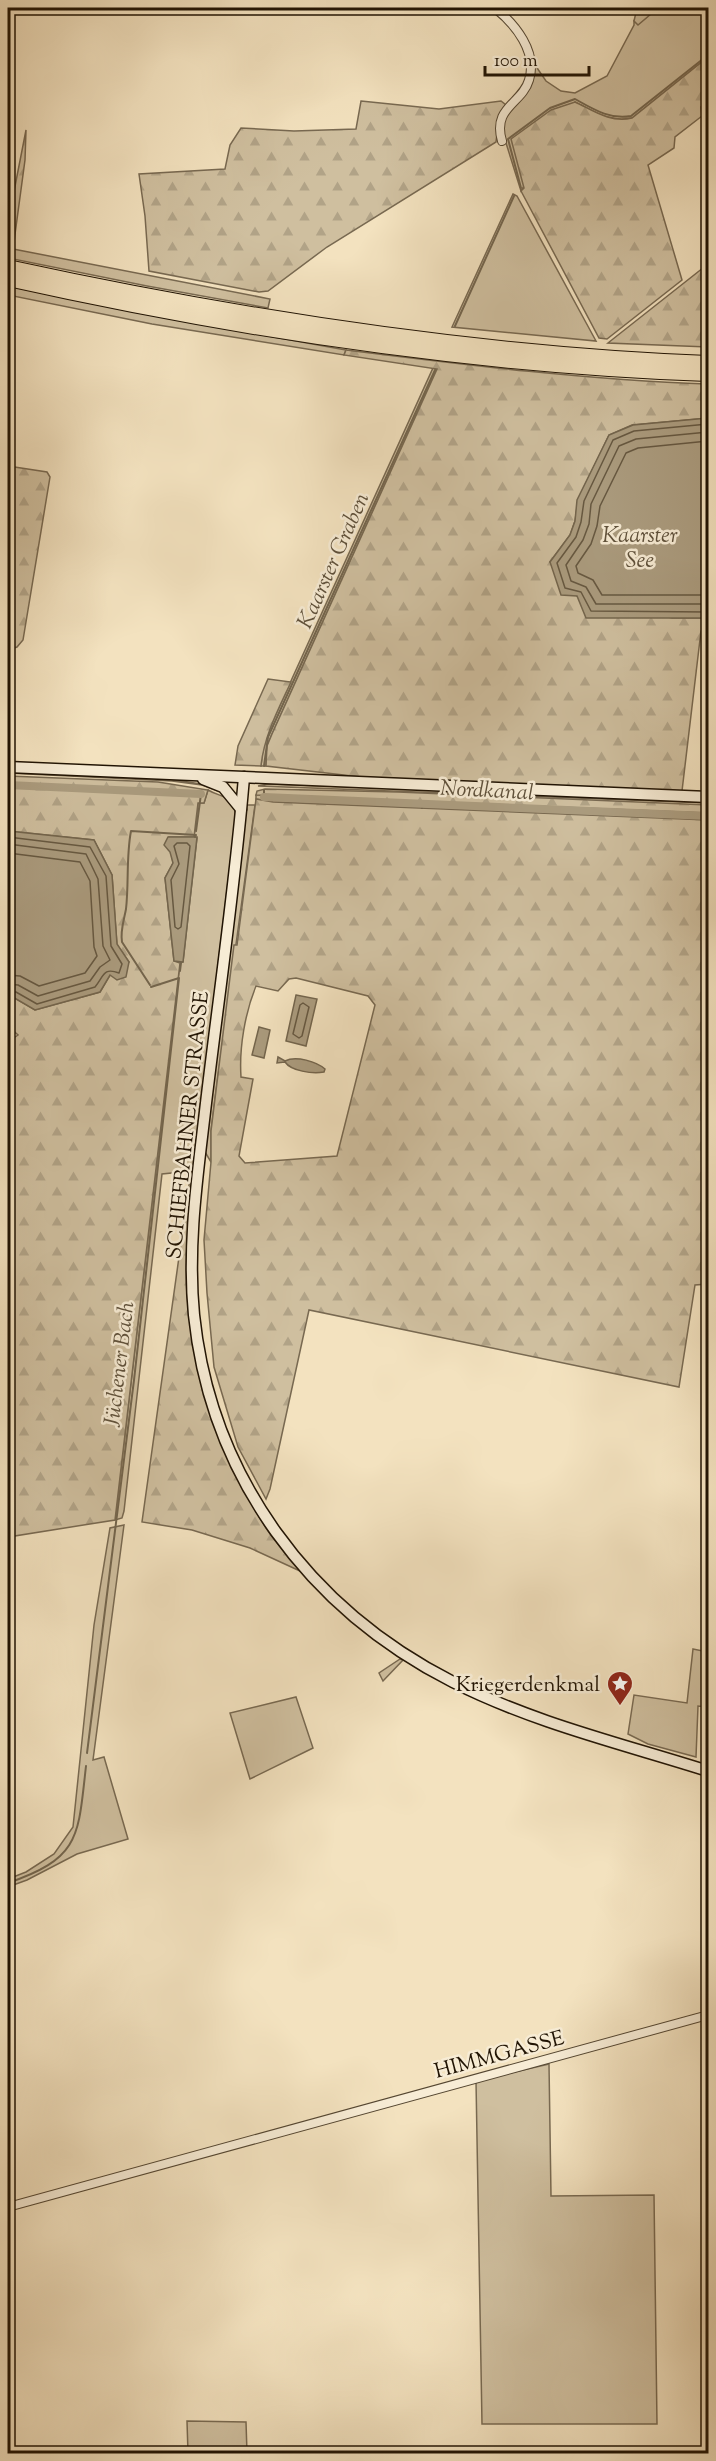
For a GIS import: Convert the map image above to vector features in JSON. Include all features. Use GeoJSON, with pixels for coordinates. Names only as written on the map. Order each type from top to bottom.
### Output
{"type":"FeatureCollection","features":[{"type":"Feature","properties":{"kind":"highway"},"geometry":{"type":"LineString","coordinates":[[8,267],[146,296],[453,344],[708,363]]}},
{"type":"Feature","properties":{"kind":"highway"},"geometry":{"type":"LineString","coordinates":[[8,279],[245,325],[448,355],[570,366],[708,374]]}},
{"type":"Feature","properties":{"kind":"street"},"geometry":{"type":"LineString","coordinates":[[495,8],[517,30],[527,46],[530,67],[529,81],[503,116],[499,129],[502,141]]}},
{"type":"Feature","properties":{"kind":"street"},"geometry":{"type":"LineString","coordinates":[[8,767],[708,797]]}},
{"type":"Feature","properties":{"kind":"street"},"geometry":{"type":"LineString","coordinates":[[188,775],[223,787],[241,809]]}},
{"type":"Feature","properties":{"kind":"street","name":"SCHIEFBAHNER STRASSE"},"geometry":{"type":"LineString","coordinates":[[244,777],[198,1168],[192,1248],[193,1302],[200,1355],[214,1410],[231,1455],[248,1489],[296,1560],[348,1613],[384,1640],[445,1678],[509,1707],[621,1746],[708,1771]]}},
{"type":"Feature","properties":{"kind":"street","name":"HIMMGASSE"},"geometry":{"type":"LineString","coordinates":[[8,2207],[708,2015]]}},
{"type":"Feature","properties":{"kind":"green space"},"geometry":{"type":"Polygon","coordinates":[[[637,8],[658,8],[638,25],[634,21],[637,8]]]}},
{"type":"Feature","properties":{"kind":"green space"},"geometry":{"type":"Polygon","coordinates":[[[658,8],[708,8],[708,57],[632,118],[609,118],[575,102],[521,191],[501,127],[504,119],[532,82],[533,62],[546,81],[561,91],[575,93],[607,76],[634,21],[638,24],[658,8]]]}},
{"type":"Feature","properties":{"kind":"green space"},"geometry":{"type":"Polygon","coordinates":[[[708,57],[708,103],[701,107],[702,116],[675,137],[674,148],[648,165],[682,280],[607,339],[599,338],[521,191],[524,188],[511,139],[551,110],[575,102],[609,118],[632,118],[708,57]]]}},
{"type":"Feature","properties":{"kind":"green space"},"geometry":{"type":"Polygon","coordinates":[[[361,101],[439,109],[501,101],[506,105],[499,117],[496,142],[327,247],[268,291],[259,292],[149,271],[139,174],[225,169],[230,145],[241,128],[294,131],[356,129],[361,101]]]}},
{"type":"Feature","properties":{"kind":"green space"},"geometry":{"type":"Polygon","coordinates":[[[26,130],[25,160],[13,249],[8,248],[8,222],[26,130]]]}},
{"type":"Feature","properties":{"kind":"green space"},"geometry":{"type":"Polygon","coordinates":[[[513,194],[517,196],[596,341],[452,327],[513,194]]]}},
{"type":"Feature","properties":{"kind":"green space"},"geometry":{"type":"Polygon","coordinates":[[[8,248],[270,299],[268,308],[147,286],[8,258],[8,248]]]}},
{"type":"Feature","properties":{"kind":"green space"},"geometry":{"type":"Polygon","coordinates":[[[708,264],[708,347],[608,343],[613,339],[708,264]]]}},
{"type":"Feature","properties":{"kind":"green space"},"geometry":{"type":"Polygon","coordinates":[[[8,286],[346,350],[344,355],[152,324],[8,295],[8,286]]]}},
{"type":"Feature","properties":{"kind":"green space"},"geometry":{"type":"Polygon","coordinates":[[[346,350],[572,375],[708,384],[708,418],[632,425],[609,435],[578,500],[570,535],[550,562],[577,596],[672,618],[708,618],[708,624],[701,631],[682,791],[361,777],[266,766],[267,746],[272,734],[437,369],[344,355],[346,350]]]}},
{"type":"Feature","properties":{"kind":"green space"},"geometry":{"type":"Polygon","coordinates":[[[433,368],[437,369],[272,734],[267,746],[266,766],[261,766],[266,736],[433,368]]]}},
{"type":"Feature","properties":{"kind":"green space"},"geometry":{"type":"Polygon","coordinates":[[[8,466],[47,472],[50,477],[23,640],[17,647],[8,650],[8,466]]]}},
{"type":"Feature","properties":{"kind":"green space"},"geometry":{"type":"Polygon","coordinates":[[[268,679],[291,682],[268,734],[261,766],[235,765],[238,746],[268,679]]]}},
{"type":"Feature","properties":{"kind":"green space"},"geometry":{"type":"Polygon","coordinates":[[[8,771],[157,777],[213,786],[223,793],[202,785],[172,781],[8,773],[8,771]]]}},
{"type":"Feature","properties":{"kind":"green space"},"geometry":{"type":"Polygon","coordinates":[[[8,776],[158,782],[208,790],[204,803],[198,803],[194,837],[169,837],[173,863],[165,878],[174,961],[180,963],[115,1520],[8,1537],[8,1042],[18,1035],[8,1026],[8,998],[13,997],[35,1010],[100,992],[110,975],[129,962],[117,945],[112,875],[94,840],[8,831],[8,776]]]}},
{"type":"Feature","properties":{"kind":"green space"},"geometry":{"type":"Polygon","coordinates":[[[268,784],[708,800],[708,803],[258,786],[268,784]]]}},
{"type":"Feature","properties":{"kind":"green space"},"geometry":{"type":"Polygon","coordinates":[[[265,789],[398,792],[708,805],[708,813],[256,795],[257,791],[265,789]]]}},
{"type":"Feature","properties":{"kind":"green space"},"geometry":{"type":"Polygon","coordinates":[[[208,790],[235,804],[235,823],[194,1166],[191,1167],[191,1171],[162,1174],[124,1511],[122,1518],[115,1520],[180,963],[183,962],[197,838],[194,837],[198,803],[204,803],[208,790]]]}},
{"type":"Feature","properties":{"kind":"green space"},"geometry":{"type":"Polygon","coordinates":[[[263,793],[708,813],[708,820],[273,802],[256,799],[256,795],[263,793]]]}},
{"type":"Feature","properties":{"kind":"green space"},"geometry":{"type":"Polygon","coordinates":[[[256,799],[273,802],[708,820],[708,1284],[695,1285],[679,1387],[309,1310],[266,1499],[238,1447],[214,1367],[204,1240],[211,1162],[211,1131],[234,945],[237,945],[256,799]],[[296,978],[289,979],[278,991],[256,986],[246,1019],[241,1054],[241,1077],[253,1079],[239,1156],[245,1163],[337,1156],[375,1005],[368,996],[296,978]]]}},
{"type":"Feature","properties":{"kind":"green space"},"geometry":{"type":"Polygon","coordinates":[[[246,805],[255,805],[211,1131],[211,1162],[205,1152],[246,805]]]}},
{"type":"Feature","properties":{"kind":"green space"},"geometry":{"type":"Polygon","coordinates":[[[191,1171],[194,1173],[186,1281],[191,1326],[203,1387],[224,1446],[250,1502],[270,1534],[300,1571],[250,1548],[192,1530],[142,1522],[191,1171]]]}},
{"type":"Feature","properties":{"kind":"green space"},"geometry":{"type":"Polygon","coordinates":[[[124,1525],[93,1760],[104,1757],[128,1839],[77,1854],[27,1880],[8,1887],[8,1879],[26,1872],[54,1854],[73,1827],[94,1625],[110,1528],[124,1525]]]}},
{"type":"Feature","properties":{"kind":"green space"},"geometry":{"type":"Polygon","coordinates":[[[693,1649],[708,1652],[708,1707],[698,1706],[696,1757],[648,1744],[628,1734],[634,1695],[687,1703],[693,1649]]]}},
{"type":"Feature","properties":{"kind":"green space"},"geometry":{"type":"Polygon","coordinates":[[[400,1659],[403,1660],[383,1681],[379,1673],[400,1659]]]}},
{"type":"Feature","properties":{"kind":"green space"},"geometry":{"type":"Polygon","coordinates":[[[296,1697],[313,1748],[250,1779],[230,1713],[296,1697]]]}},
{"type":"Feature","properties":{"kind":"green space"},"geometry":{"type":"Polygon","coordinates":[[[549,2064],[551,2196],[654,2195],[657,2424],[482,2424],[476,2081],[549,2064]]]}},
{"type":"Feature","properties":{"kind":"green space"},"geometry":{"type":"Polygon","coordinates":[[[187,2421],[246,2422],[247,2453],[188,2453],[187,2421]]]}},
{"type":"Feature","properties":{"kind":"water","name":"Kaarster See"},"geometry":{"type":"Polygon","coordinates":[[[708,418],[708,618],[586,618],[577,596],[561,595],[550,562],[570,535],[575,521],[577,500],[609,435],[633,425],[708,418]]]}},
{"type":"Feature","properties":{"kind":"water"},"geometry":{"type":"Polygon","coordinates":[[[8,831],[94,840],[112,875],[117,944],[129,962],[126,977],[117,980],[110,975],[100,992],[35,1010],[13,997],[8,998],[8,831]]]}},
{"type":"Feature","properties":{"kind":"water"},"geometry":{"type":"Polygon","coordinates":[[[168,837],[197,837],[183,962],[174,961],[165,878],[173,863],[170,852],[164,845],[168,837]]]}},
{"type":"Feature","properties":{"kind":"water"},"geometry":{"type":"Polygon","coordinates":[[[296,995],[317,999],[306,1046],[286,1041],[296,995]]]}},
{"type":"Feature","properties":{"kind":"water"},"geometry":{"type":"Polygon","coordinates":[[[259,1027],[270,1030],[264,1058],[252,1055],[259,1027]]]}},
{"type":"Feature","properties":{"kind":"water"},"geometry":{"type":"Polygon","coordinates":[[[278,1057],[285,1061],[306,1060],[325,1069],[324,1072],[319,1073],[302,1071],[292,1068],[285,1062],[277,1063],[278,1057]]]}},
{"type":"Feature","properties":{"kind":"waterway","name":"Kaarster Graben"},"geometry":{"type":"LineString","coordinates":[[521,188],[508,139],[550,108],[575,99],[609,115],[631,116],[708,55]]}},
{"type":"Feature","properties":{"kind":"waterway","name":"Kaarster Graben"},"geometry":{"type":"LineString","coordinates":[[455,326],[514,196]]}},
{"type":"Feature","properties":{"kind":"waterway","name":"Kaarster Graben"},"geometry":{"type":"LineString","coordinates":[[264,766],[268,737],[435,370]]}},
{"type":"Feature","properties":{"kind":"waterway","name":"Nordkanal"},"geometry":{"type":"LineString","coordinates":[[8,785],[201,794]]}},
{"type":"Feature","properties":{"kind":"waterway","name":"Kaarster Graben"},"geometry":{"type":"LineString","coordinates":[[264,790],[264,797]]}},
{"type":"Feature","properties":{"kind":"waterway","name":"Jüchener Bach"},"geometry":{"type":"LineString","coordinates":[[196,831],[201,794]]}},
{"type":"Feature","properties":{"kind":"waterway","name":"Nordkanal"},"geometry":{"type":"LineString","coordinates":[[264,797],[708,816]]}},
{"type":"Feature","properties":{"kind":"waterway","name":"Nordkanal"},"geometry":{"type":"LineString","coordinates":[[422,808],[423,804]]}},
{"type":"Feature","properties":{"kind":"waterway"},"geometry":{"type":"LineString","coordinates":[[150,985],[122,942],[131,831],[196,835],[195,837]]}},
{"type":"Feature","properties":{"kind":"waterway","name":"Jüchener Bach"},"geometry":{"type":"LineString","coordinates":[[180,971],[181,963]]}},
{"type":"Feature","properties":{"kind":"waterway","name":"Jüchener Bach"},"geometry":{"type":"LineString","coordinates":[[87,1753],[134,1380],[179,978],[151,987]]}},
{"type":"Feature","properties":{"kind":"waterway","name":"Jüchener Bach"},"geometry":{"type":"LineString","coordinates":[[8,1883],[32,1874],[50,1864],[63,1853],[77,1827],[86,1766]]}},
{"type":"Feature","properties":{"kind":"place","name":"Kriegerdenkmal"},"geometry":{"type":"Point","coordinates":[620,1707]}}]}
